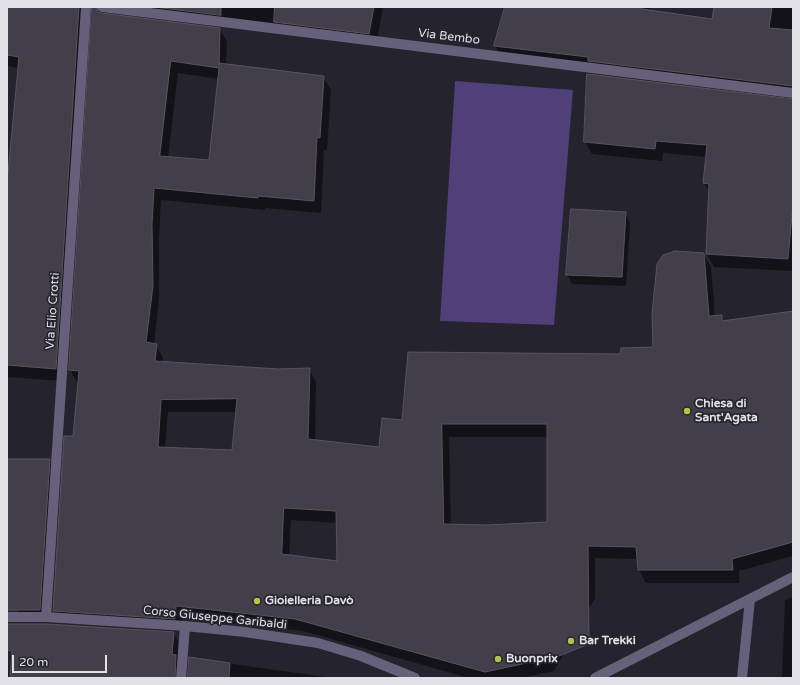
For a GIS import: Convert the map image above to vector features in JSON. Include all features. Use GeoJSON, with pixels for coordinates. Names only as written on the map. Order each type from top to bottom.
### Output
{"type":"FeatureCollection","features":[{"type":"Feature","properties":{"kind":"street","name":"Via Elio Crotti"},"geometry":{"type":"LineString","coordinates":[[46,617],[86,7]]}},
{"type":"Feature","properties":{"kind":"street","name":"Via Bembo"},"geometry":{"type":"LineString","coordinates":[[102,7],[793,93]]}},
{"type":"Feature","properties":{"kind":"street"},"geometry":{"type":"LineString","coordinates":[[594,678],[793,577]]}},
{"type":"Feature","properties":{"kind":"street"},"geometry":{"type":"LineString","coordinates":[[742,678],[750,599]]}},
{"type":"Feature","properties":{"kind":"street","name":"Corso Giuseppe Garibaldi"},"geometry":{"type":"LineString","coordinates":[[7,617],[46,617],[185,626],[245,632],[318,643],[361,656],[415,678]]}},
{"type":"Feature","properties":{"kind":"street"},"geometry":{"type":"LineString","coordinates":[[180,678],[185,626]]}},
{"type":"Feature","properties":{"kind":"shaded area"},"geometry":{"type":"Polygon","coordinates":[[[455,81],[573,90],[554,325],[440,321],[455,81]]]}},
{"type":"Feature","properties":{"kind":"building"},"geometry":{"type":"Polygon","coordinates":[[[7,7],[79,7],[56,369],[7,365],[7,173],[19,57],[7,55],[7,7]]]}},
{"type":"Feature","properties":{"kind":"building"},"geometry":{"type":"Polygon","coordinates":[[[92,7],[96,7],[98,12],[101,13],[220,28],[219,63],[324,76],[320,138],[317,137],[314,201],[258,196],[258,198],[154,188],[152,224],[153,286],[146,342],[157,344],[155,361],[278,369],[310,368],[308,439],[379,447],[382,418],[402,420],[408,352],[620,354],[621,348],[653,347],[652,313],[657,264],[663,255],[675,251],[704,253],[709,316],[722,315],[722,321],[793,311],[793,542],[732,559],[733,570],[638,570],[636,547],[588,546],[589,644],[559,656],[485,672],[295,619],[176,606],[175,619],[53,611],[64,436],[73,436],[79,371],[69,370],[92,7]],[[171,61],[160,156],[209,160],[219,68],[171,61]],[[237,399],[161,400],[158,447],[232,450],[237,399]],[[442,424],[444,524],[487,525],[547,522],[547,424],[442,424]],[[284,508],[282,554],[337,561],[336,511],[284,508]]]}},
{"type":"Feature","properties":{"kind":"building"},"geometry":{"type":"Polygon","coordinates":[[[155,7],[221,7],[221,15],[155,7]]]}},
{"type":"Feature","properties":{"kind":"building"},"geometry":{"type":"Polygon","coordinates":[[[275,7],[374,7],[369,34],[274,22],[275,7]]]}},
{"type":"Feature","properties":{"kind":"building"},"geometry":{"type":"Polygon","coordinates":[[[505,7],[642,7],[642,9],[712,19],[714,7],[772,7],[769,28],[793,30],[793,86],[588,61],[588,57],[494,46],[505,7]]]}},
{"type":"Feature","properties":{"kind":"building"},"geometry":{"type":"Polygon","coordinates":[[[587,74],[793,99],[793,203],[788,259],[706,254],[709,184],[703,183],[707,145],[656,141],[655,149],[584,142],[587,74]]]}},
{"type":"Feature","properties":{"kind":"building"},"geometry":{"type":"Polygon","coordinates":[[[571,209],[626,212],[622,277],[566,275],[571,209]]]}},
{"type":"Feature","properties":{"kind":"building"},"geometry":{"type":"Polygon","coordinates":[[[8,459],[50,459],[40,610],[7,610],[8,459]]]}},
{"type":"Feature","properties":{"kind":"building"},"geometry":{"type":"Polygon","coordinates":[[[7,624],[46,624],[174,632],[172,654],[176,655],[175,678],[10,678],[12,651],[7,650],[7,624]]]}},
{"type":"Feature","properties":{"kind":"building"},"geometry":{"type":"Polygon","coordinates":[[[189,657],[230,663],[229,678],[188,678],[189,657]]]}},
{"type":"Feature","properties":{"kind":"place","name":"Chiesa di Sant'Agata"},"geometry":{"type":"Point","coordinates":[687,411]}},
{"type":"Feature","properties":{"kind":"place","name":"Gioielleria Davò"},"geometry":{"type":"Point","coordinates":[257,601]}},
{"type":"Feature","properties":{"kind":"place","name":"Bar Trekki"},"geometry":{"type":"Point","coordinates":[571,641]}},
{"type":"Feature","properties":{"kind":"place","name":"Buonprix"},"geometry":{"type":"Point","coordinates":[498,659]}}]}
